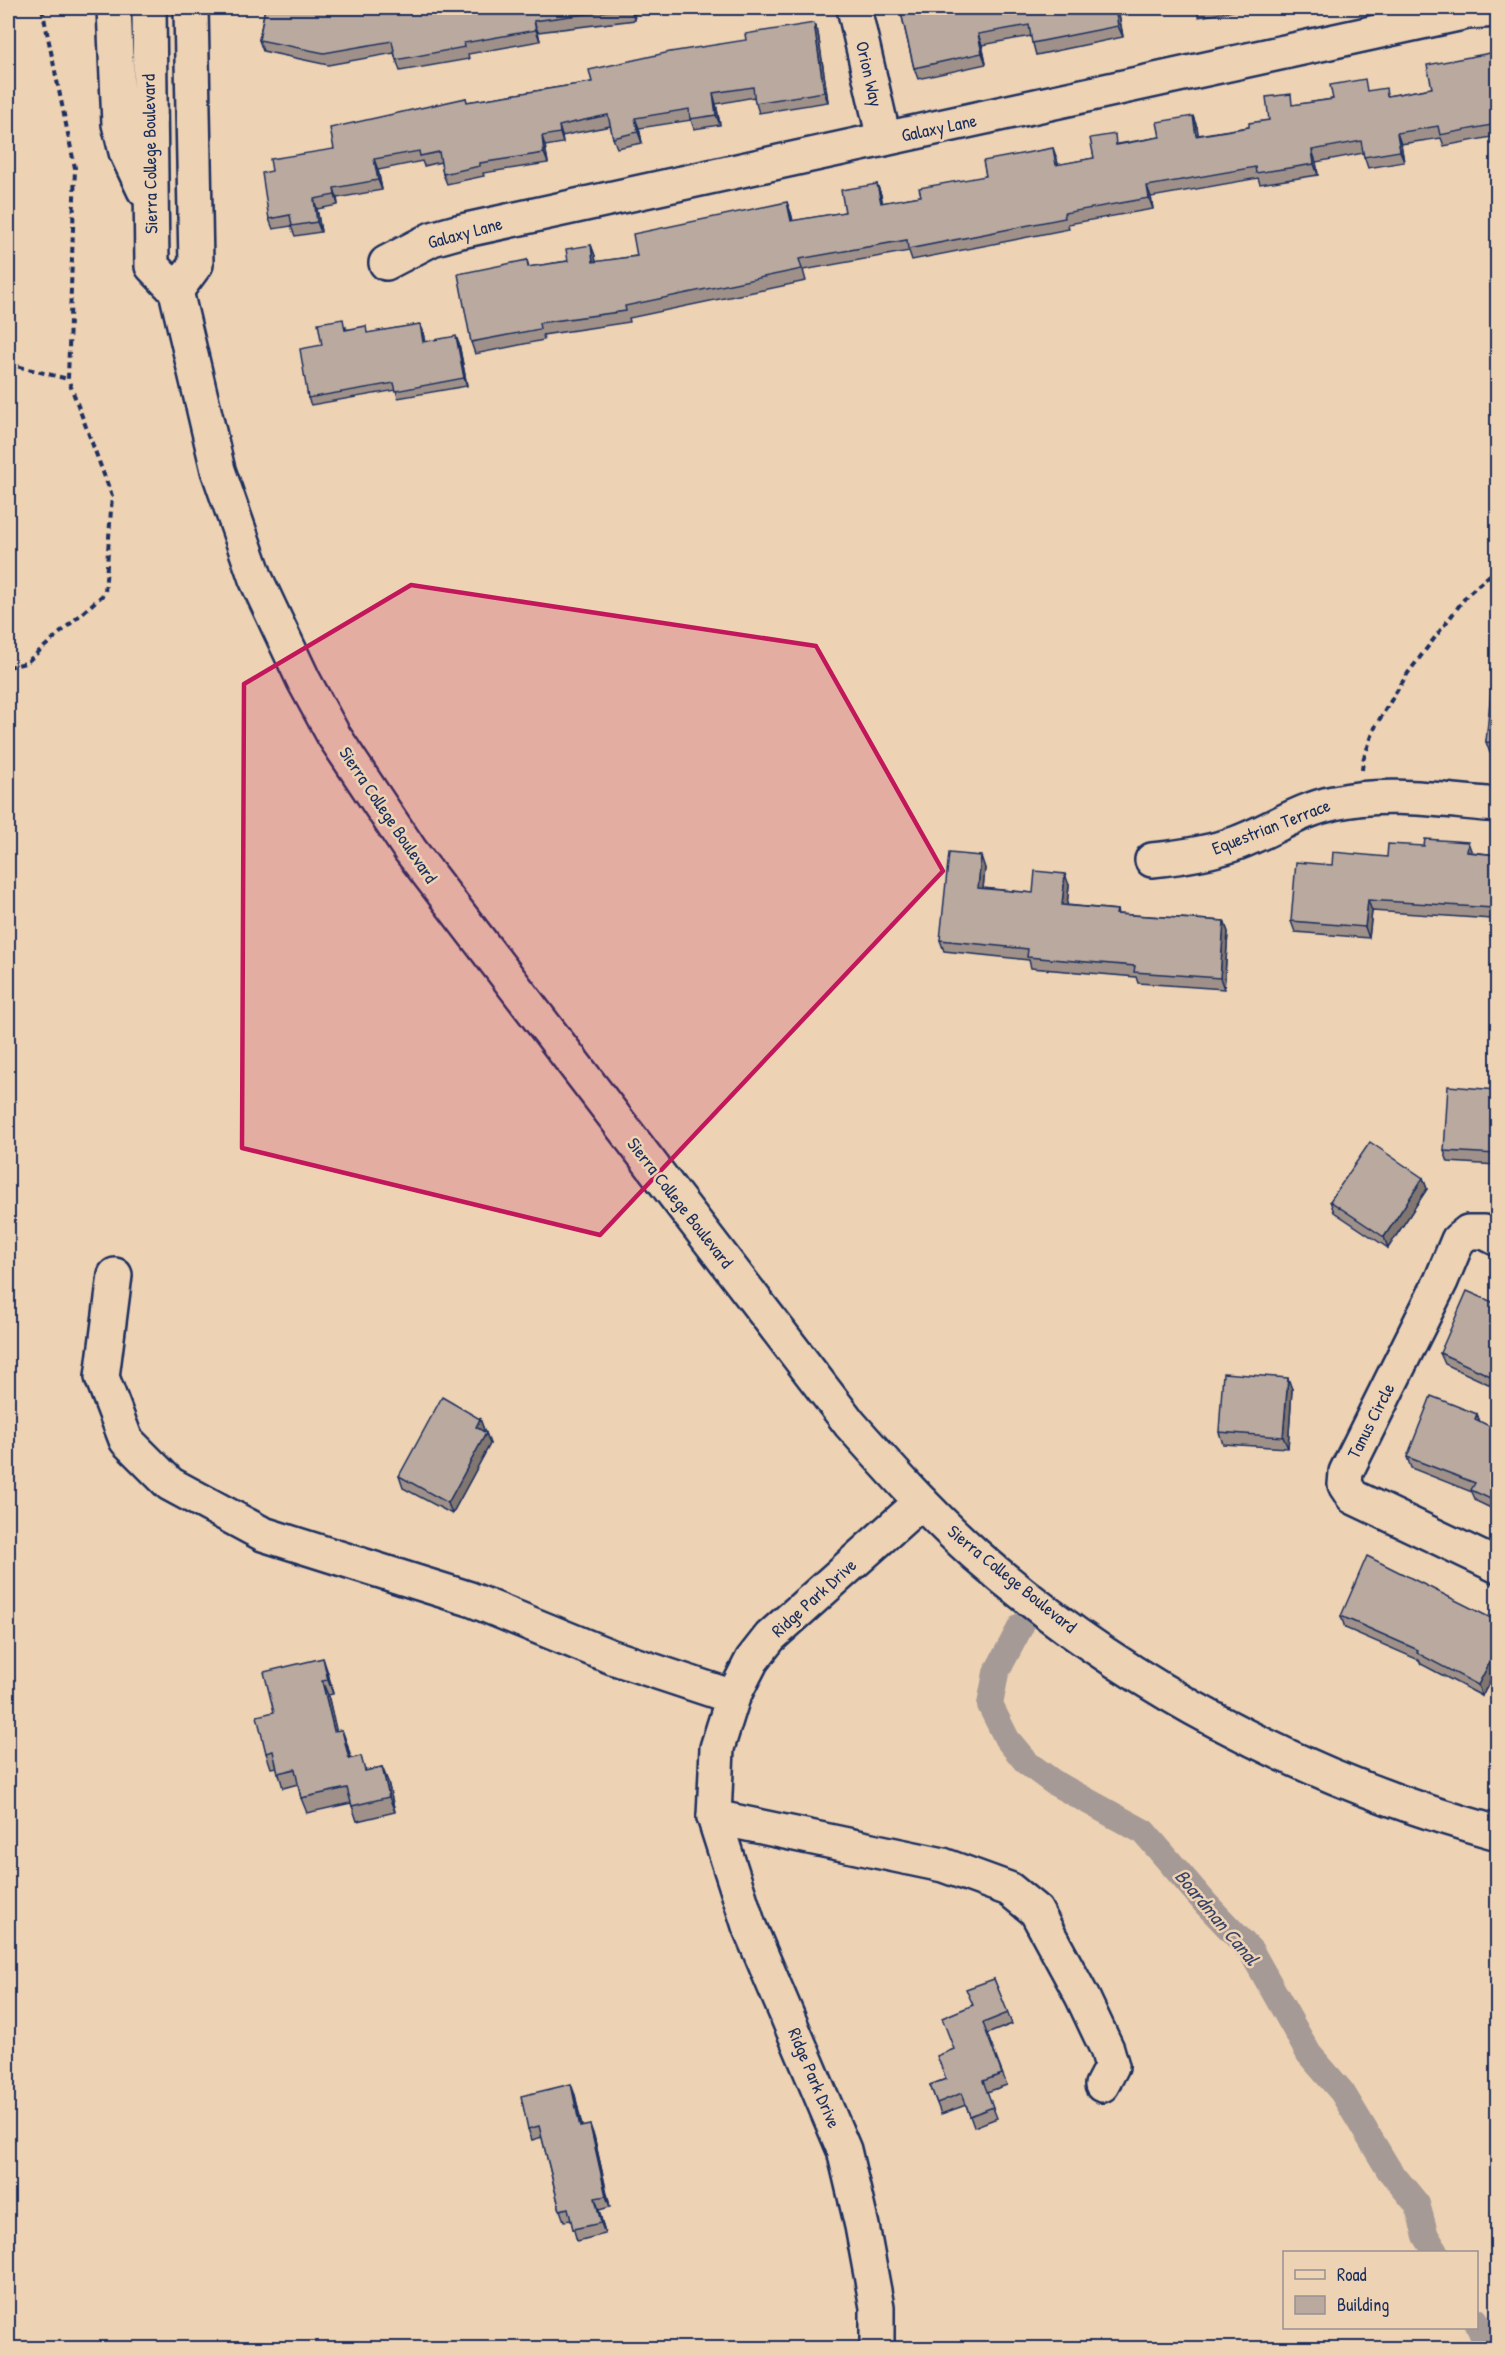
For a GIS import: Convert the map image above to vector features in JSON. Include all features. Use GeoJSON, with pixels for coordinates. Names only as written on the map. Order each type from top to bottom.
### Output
{"type":"FeatureCollection","features":[{"type":"Feature","properties":{"kind":"street"},"geometry":{"type":"LineString","coordinates":[[114,8],[119,124],[126,152],[149,201]]}},
{"type":"Feature","properties":{"kind":"street","name":"Sierra College Boulevard"},"geometry":{"type":"LineString","coordinates":[[149,8],[149,201],[152,266],[176,291],[201,407],[236,525],[280,633],[334,736],[390,822],[821,1387],[921,1502],[976,1555],[1047,1611],[1190,1706],[1275,1750],[1343,1781],[1431,1814],[1497,1833]]}},
{"type":"Feature","properties":{"kind":"street"},"geometry":{"type":"LineString","coordinates":[[176,291],[196,264],[191,8]]}},
{"type":"Feature","properties":{"kind":"street","name":"Orion Way"},"geometry":{"type":"LineString","coordinates":[[854,8],[884,140]]}},
{"type":"Feature","properties":{"kind":"street","name":"Galaxy Lane"},"geometry":{"type":"LineString","coordinates":[[386,263],[417,245],[457,232],[1468,12],[1497,9]]}},
{"type":"Feature","properties":{"kind":"street","name":"Equestrian Terrace"},"geometry":{"type":"LineString","coordinates":[[1152,860],[1213,851],[1238,843],[1312,809],[1361,798],[1400,798],[1497,805]]}},
{"type":"Feature","properties":{"kind":"street","name":"Tanus Circle"},"geometry":{"type":"LineString","coordinates":[[1497,1239],[1484,1232],[1468,1232],[1458,1240],[1441,1281],[1352,1457],[1346,1472],[1345,1485],[1353,1497],[1368,1505],[1394,1515],[1497,1566]]}},
{"type":"Feature","properties":{"kind":"street"},"geometry":{"type":"LineString","coordinates":[[115,1275],[102,1377],[126,1440],[170,1484],[263,1534],[470,1599],[612,1657],[733,1697]]}},
{"type":"Feature","properties":{"kind":"street","name":"Ridge Park Drive"},"geometry":{"type":"LineString","coordinates":[[878,2349],[877,2307],[862,2226],[844,2150],[749,1926],[714,1817],[717,1748],[733,1697],[752,1660],[770,1637],[921,1502]]}},
{"type":"Feature","properties":{"kind":"street"},"geometry":{"type":"LineString","coordinates":[[714,1817],[944,1865],[1009,1889],[1036,1911],[1082,1996],[1107,2049],[1112,2066],[1102,2085]]}},
{"type":"Feature","properties":{"kind":"path"},"geometry":{"type":"LineString","coordinates":[[8,667],[26,663],[105,593],[112,496],[68,379],[75,168],[42,8]]}},
{"type":"Feature","properties":{"kind":"path"},"geometry":{"type":"LineString","coordinates":[[8,363],[68,379]]}},
{"type":"Feature","properties":{"kind":"path"},"geometry":{"type":"LineString","coordinates":[[1361,798],[1363,760],[1376,725],[1408,673],[1468,594],[1497,568]]}},
{"type":"Feature","properties":{"kind":"highlighted area"},"geometry":{"type":"Polygon","coordinates":[[[411,585],[816,646],[943,871],[600,1235],[242,1148],[244,684],[411,585]]]}},
{"type":"Feature","properties":{"kind":"building"},"geometry":{"type":"Polygon","coordinates":[[[265,8],[630,8],[534,21],[536,30],[464,43],[465,47],[396,60],[392,41],[324,53],[259,40],[265,8]]]}},
{"type":"Feature","properties":{"kind":"building"},"geometry":{"type":"Polygon","coordinates":[[[900,8],[1115,8],[1118,26],[1032,43],[1029,25],[978,34],[982,53],[914,68],[900,8]]]}},
{"type":"Feature","properties":{"kind":"building"},"geometry":{"type":"Polygon","coordinates":[[[814,23],[824,92],[755,103],[753,87],[713,93],[716,115],[690,119],[689,109],[635,118],[638,132],[613,138],[608,115],[559,126],[560,133],[542,136],[544,153],[480,163],[480,166],[443,174],[439,152],[420,156],[419,151],[374,159],[378,180],[334,188],[335,195],[314,199],[317,222],[292,226],[290,215],[269,219],[262,173],[272,171],[270,159],[334,149],[330,128],[466,98],[467,102],[592,82],[589,70],[670,52],[746,40],[745,34],[814,23]]]}},
{"type":"Feature","properties":{"kind":"building"},"geometry":{"type":"Polygon","coordinates":[[[1496,52],[1497,124],[1440,135],[1438,126],[1397,133],[1400,151],[1364,157],[1361,141],[1312,150],[1314,164],[1256,173],[1255,167],[1147,186],[1149,198],[1064,213],[1065,218],[908,249],[907,240],[799,259],[802,269],[625,306],[626,311],[539,323],[540,329],[471,342],[458,274],[527,260],[528,267],[568,261],[566,249],[591,245],[593,262],[637,256],[633,234],[787,202],[791,221],[845,212],[841,190],[877,184],[881,203],[921,196],[919,188],[986,176],[983,161],[1053,148],[1056,165],[1094,158],[1090,138],[1115,134],[1116,145],[1160,137],[1157,122],[1193,116],[1196,136],[1249,127],[1249,123],[1269,120],[1266,97],[1291,94],[1292,105],[1333,99],[1330,85],[1365,79],[1367,91],[1386,88],[1387,96],[1432,88],[1427,65],[1496,52]]]}},
{"type":"Feature","properties":{"kind":"building"},"geometry":{"type":"Polygon","coordinates":[[[343,319],[345,330],[366,326],[367,333],[420,324],[423,342],[456,336],[464,378],[396,391],[394,383],[308,398],[300,349],[322,345],[318,323],[343,319]]]}},
{"type":"Feature","properties":{"kind":"building"},"geometry":{"type":"Polygon","coordinates":[[[1493,671],[1497,672],[1497,743],[1486,742],[1493,671]]]}},
{"type":"Feature","properties":{"kind":"building"},"geometry":{"type":"Polygon","coordinates":[[[1425,839],[1468,842],[1467,852],[1497,855],[1497,920],[1492,919],[1493,908],[1368,900],[1365,927],[1291,921],[1296,862],[1332,865],[1333,852],[1387,857],[1388,844],[1424,846],[1425,839]]]}},
{"type":"Feature","properties":{"kind":"building"},"geometry":{"type":"Polygon","coordinates":[[[949,853],[981,856],[978,888],[1033,893],[1035,871],[1065,874],[1062,905],[1117,910],[1116,914],[1224,921],[1220,978],[1134,972],[1135,966],[1027,957],[1028,949],[940,940],[949,853]]]}},
{"type":"Feature","properties":{"kind":"building"},"geometry":{"type":"Polygon","coordinates":[[[1448,1086],[1497,1090],[1495,1116],[1497,1116],[1497,1154],[1444,1151],[1448,1086]]]}},
{"type":"Feature","properties":{"kind":"building"},"geometry":{"type":"Polygon","coordinates":[[[1370,1142],[1423,1178],[1384,1237],[1330,1201],[1370,1142]]]}},
{"type":"Feature","properties":{"kind":"building"},"geometry":{"type":"Polygon","coordinates":[[[1467,1291],[1497,1304],[1497,1379],[1440,1353],[1467,1291]]]}},
{"type":"Feature","properties":{"kind":"building"},"geometry":{"type":"Polygon","coordinates":[[[1223,1373],[1288,1378],[1283,1437],[1219,1432],[1223,1373]]]}},
{"type":"Feature","properties":{"kind":"building"},"geometry":{"type":"Polygon","coordinates":[[[1431,1396],[1477,1414],[1475,1419],[1497,1430],[1497,1502],[1471,1490],[1475,1483],[1407,1457],[1431,1396]]]}},
{"type":"Feature","properties":{"kind":"building"},"geometry":{"type":"Polygon","coordinates":[[[442,1397],[480,1419],[476,1427],[486,1433],[448,1503],[399,1476],[442,1397]]]}},
{"type":"Feature","properties":{"kind":"building"},"geometry":{"type":"Polygon","coordinates":[[[1367,1556],[1497,1621],[1497,1648],[1478,1685],[1417,1653],[1418,1650],[1341,1616],[1367,1556]]]}},
{"type":"Feature","properties":{"kind":"building"},"geometry":{"type":"Polygon","coordinates":[[[323,1658],[328,1680],[322,1681],[334,1731],[342,1730],[349,1759],[361,1756],[365,1771],[382,1767],[389,1797],[352,1806],[347,1788],[301,1798],[295,1769],[278,1773],[273,1751],[266,1753],[257,1716],[274,1712],[264,1672],[323,1658]]]}},
{"type":"Feature","properties":{"kind":"building"},"geometry":{"type":"Polygon","coordinates":[[[994,1979],[1008,2013],[983,2023],[1002,2074],[983,2081],[993,2107],[970,2116],[962,2093],[937,2103],[930,2085],[946,2079],[937,2056],[954,2049],[942,2018],[973,2005],[966,1989],[994,1979]]]}},
{"type":"Feature","properties":{"kind":"building"},"geometry":{"type":"Polygon","coordinates":[[[571,2084],[580,2127],[590,2125],[606,2196],[595,2198],[601,2223],[573,2229],[568,2208],[560,2210],[539,2126],[528,2129],[521,2096],[571,2084]]]}},
{"type":"Feature","properties":{"kind":"waterway","name":"Boardman Canal"},"geometry":{"type":"LineString","coordinates":[[1021,1626],[996,1673],[990,1705],[1007,1739],[1027,1763],[1053,1782],[1144,1832],[1206,1904],[1251,1951],[1309,2054],[1342,2092],[1389,2170],[1417,2204],[1426,2236],[1435,2251]]}},
{"type":"Feature","properties":{"kind":"waterway","name":"Boardman Canal"},"geometry":{"type":"LineString","coordinates":[[1478,2325],[1488,2348]]}}]}
